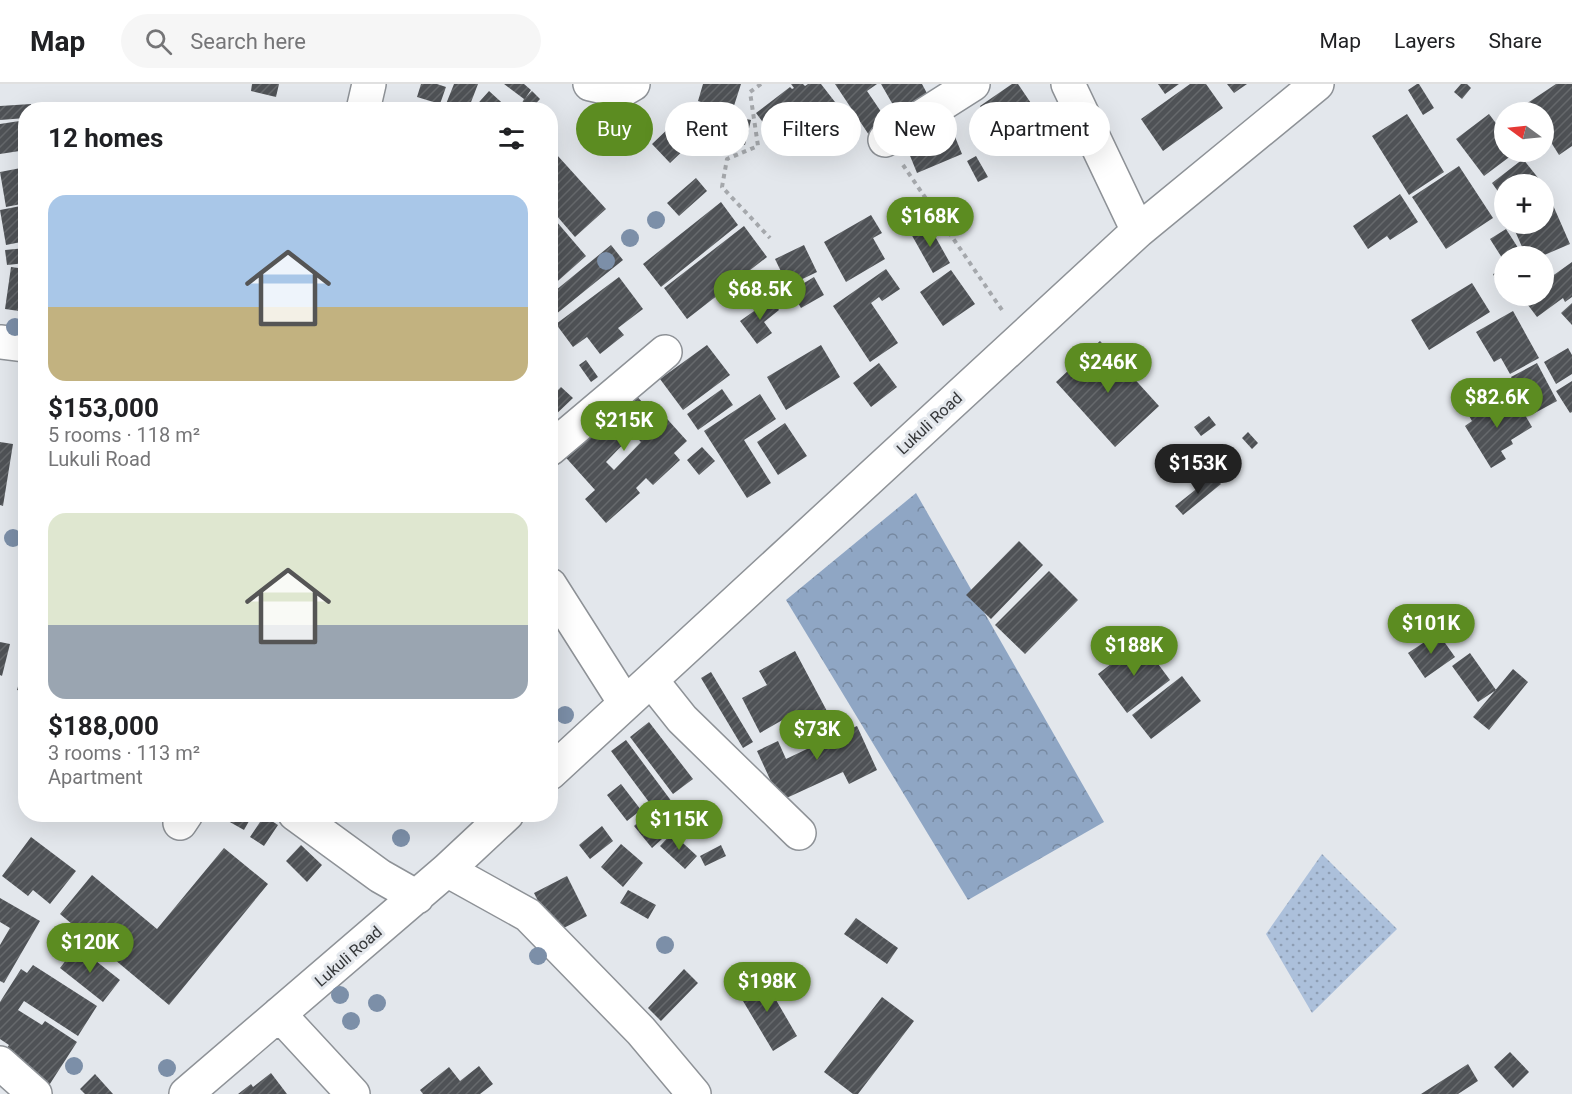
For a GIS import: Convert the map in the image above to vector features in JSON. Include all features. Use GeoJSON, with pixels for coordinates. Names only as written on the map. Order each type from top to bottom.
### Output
{"type":"FeatureCollection","features":[{"type":"Feature","properties":{"kind":"street"},"geometry":{"type":"LineString","coordinates":[[365,102],[369,84]]}},
{"type":"Feature","properties":{"kind":"street"},"geometry":{"type":"LineString","coordinates":[[590,84],[621,91],[633,84]]}},
{"type":"Feature","properties":{"kind":"street"},"geometry":{"type":"LineString","coordinates":[[945,102],[973,84]]}},
{"type":"Feature","properties":{"kind":"street"},"geometry":{"type":"LineString","coordinates":[[1068,84],[1138,231]]}},
{"type":"Feature","properties":{"kind":"street","name":"Lukuli Road"},"geometry":{"type":"LineString","coordinates":[[558,766],[1138,231],[1317,84]]}},
{"type":"Feature","properties":{"kind":"street"},"geometry":{"type":"LineString","coordinates":[[0,342],[18,344]]}},
{"type":"Feature","properties":{"kind":"street"},"geometry":{"type":"LineString","coordinates":[[558,442],[665,352]]}},
{"type":"Feature","properties":{"kind":"street"},"geometry":{"type":"LineString","coordinates":[[558,598],[625,703]]}},
{"type":"Feature","properties":{"kind":"street"},"geometry":{"type":"LineString","coordinates":[[651,680],[682,718],[799,833]]}},
{"type":"Feature","properties":{"kind":"street"},"geometry":{"type":"LineString","coordinates":[[306,822],[380,876],[417,897]]}},
{"type":"Feature","properties":{"kind":"street","name":"Lukuli Road"},"geometry":{"type":"LineString","coordinates":[[186,1094],[417,897],[498,822]]}},
{"type":"Feature","properties":{"kind":"street"},"geometry":{"type":"LineString","coordinates":[[447,870],[528,915],[641,1031],[694,1094]]}},
{"type":"Feature","properties":{"kind":"street"},"geometry":{"type":"LineString","coordinates":[[279,1014],[353,1094]]}},
{"type":"Feature","properties":{"kind":"street"},"geometry":{"type":"LineString","coordinates":[[0,1063],[35,1094]]}},
{"type":"Feature","properties":{"kind":"path"},"geometry":{"type":"LineString","coordinates":[[761,84],[750,92],[758,146],[727,159],[722,187],[770,238]]}},
{"type":"Feature","properties":{"kind":"path"},"geometry":{"type":"LineString","coordinates":[[896,156],[1022,339]]}},
{"type":"Feature","properties":{"kind":"shaded area"},"geometry":{"type":"Polygon","coordinates":[[[1322,854],[1397,929],[1312,1013],[1266,934],[1322,854]]]}},
{"type":"Feature","properties":{"kind":"green space"},"geometry":{"type":"Polygon","coordinates":[[[916,493],[1104,822],[968,900],[786,600],[916,493]]]}},
{"type":"Feature","properties":{"kind":"building"},"geometry":{"type":"Polygon","coordinates":[[[252,84],[279,84],[276,97],[251,91],[252,84]]]}},
{"type":"Feature","properties":{"kind":"building"},"geometry":{"type":"Polygon","coordinates":[[[421,84],[437,84],[446,87],[441,102],[417,97],[421,84]]]}},
{"type":"Feature","properties":{"kind":"building"},"geometry":{"type":"Polygon","coordinates":[[[454,84],[478,84],[471,102],[447,102],[454,84]]]}},
{"type":"Feature","properties":{"kind":"building"},"geometry":{"type":"Polygon","coordinates":[[[504,84],[524,84],[531,90],[526,97],[532,91],[540,99],[537,102],[522,102],[524,99],[504,84]]]}},
{"type":"Feature","properties":{"kind":"building"},"geometry":{"type":"Polygon","coordinates":[[[703,84],[741,84],[735,102],[698,101],[703,84]]]}},
{"type":"Feature","properties":{"kind":"building"},"geometry":{"type":"Polygon","coordinates":[[[791,84],[805,86],[821,84],[835,102],[770,102],[790,87],[794,88],[791,84]]]}},
{"type":"Feature","properties":{"kind":"building"},"geometry":{"type":"Polygon","coordinates":[[[835,84],[877,84],[867,91],[874,102],[873,132],[869,135],[861,123],[861,102],[847,102],[835,84]]]}},
{"type":"Feature","properties":{"kind":"building"},"geometry":{"type":"Polygon","coordinates":[[[881,84],[922,84],[930,99],[925,102],[891,102],[881,84]]]}},
{"type":"Feature","properties":{"kind":"building"},"geometry":{"type":"Polygon","coordinates":[[[1012,84],[1018,84],[1030,102],[986,102],[1012,84]]]}},
{"type":"Feature","properties":{"kind":"building"},"geometry":{"type":"Polygon","coordinates":[[[1158,84],[1179,84],[1165,94],[1158,84]]]}},
{"type":"Feature","properties":{"kind":"building"},"geometry":{"type":"Polygon","coordinates":[[[1190,84],[1206,84],[1223,108],[1163,151],[1141,119],[1190,84]]]}},
{"type":"Feature","properties":{"kind":"building"},"geometry":{"type":"Polygon","coordinates":[[[1227,84],[1247,84],[1234,93],[1227,84]]]}},
{"type":"Feature","properties":{"kind":"building"},"geometry":{"type":"Polygon","coordinates":[[[1417,84],[1434,108],[1423,115],[1408,90],[1417,84]]]}},
{"type":"Feature","properties":{"kind":"building"},"geometry":{"type":"Polygon","coordinates":[[[1461,84],[1467,84],[1471,88],[1462,99],[1454,92],[1461,84]]]}},
{"type":"Feature","properties":{"kind":"building"},"geometry":{"type":"Polygon","coordinates":[[[1556,84],[1572,84],[1572,146],[1559,155],[1554,147],[1554,102],[1529,102],[1556,84]]]}},
{"type":"Feature","properties":{"kind":"building"},"geometry":{"type":"Polygon","coordinates":[[[489,91],[501,102],[479,102],[489,91]]]}},
{"type":"Feature","properties":{"kind":"building"},"geometry":{"type":"Polygon","coordinates":[[[18,105],[18,119],[0,120],[0,106],[18,105]]]}},
{"type":"Feature","properties":{"kind":"building"},"geometry":{"type":"Polygon","coordinates":[[[761,109],[761,120],[756,113],[761,109]]]}},
{"type":"Feature","properties":{"kind":"building"},"geometry":{"type":"Polygon","coordinates":[[[1407,114],[1444,172],[1409,195],[1372,136],[1407,114]]]}},
{"type":"Feature","properties":{"kind":"building"},"geometry":{"type":"Polygon","coordinates":[[[1489,114],[1494,121],[1494,162],[1503,162],[1484,176],[1456,139],[1489,114]]]}},
{"type":"Feature","properties":{"kind":"building"},"geometry":{"type":"Polygon","coordinates":[[[18,121],[18,151],[0,154],[0,124],[18,121]]]}},
{"type":"Feature","properties":{"kind":"building"},"geometry":{"type":"Polygon","coordinates":[[[665,132],[665,156],[677,156],[670,163],[653,143],[665,132]]]}},
{"type":"Feature","properties":{"kind":"building"},"geometry":{"type":"Polygon","coordinates":[[[957,142],[962,154],[917,173],[910,156],[957,156],[957,142]]]}},
{"type":"Feature","properties":{"kind":"building"},"geometry":{"type":"Polygon","coordinates":[[[558,156],[606,209],[575,237],[558,217],[558,156]]]}},
{"type":"Feature","properties":{"kind":"building"},"geometry":{"type":"Polygon","coordinates":[[[976,156],[988,177],[978,182],[967,161],[976,156]]]}},
{"type":"Feature","properties":{"kind":"building"},"geometry":{"type":"Polygon","coordinates":[[[1519,162],[1525,162],[1535,174],[1504,174],[1519,162]]]}},
{"type":"Feature","properties":{"kind":"building"},"geometry":{"type":"Polygon","coordinates":[[[1459,166],[1493,218],[1446,249],[1412,197],[1459,166]]]}},
{"type":"Feature","properties":{"kind":"building"},"geometry":{"type":"Polygon","coordinates":[[[18,169],[18,205],[6,207],[0,172],[18,169]]]}},
{"type":"Feature","properties":{"kind":"building"},"geometry":{"type":"Polygon","coordinates":[[[696,178],[707,191],[679,216],[667,203],[696,178]]]}},
{"type":"Feature","properties":{"kind":"building"},"geometry":{"type":"Polygon","coordinates":[[[1400,194],[1418,222],[1390,240],[1387,236],[1368,249],[1353,226],[1400,194]]]}},
{"type":"Feature","properties":{"kind":"building"},"geometry":{"type":"Polygon","coordinates":[[[721,202],[738,225],[661,287],[643,264],[721,202]]]}},
{"type":"Feature","properties":{"kind":"building"},"geometry":{"type":"Polygon","coordinates":[[[18,207],[18,243],[6,245],[0,210],[18,207]]]}},
{"type":"Feature","properties":{"kind":"building"},"geometry":{"type":"Polygon","coordinates":[[[1554,208],[1570,244],[1554,251],[1554,246],[1522,246],[1516,234],[1554,234],[1554,208]]]}},
{"type":"Feature","properties":{"kind":"building"},"geometry":{"type":"Polygon","coordinates":[[[871,215],[882,233],[873,238],[885,259],[846,282],[824,242],[871,215]]]}},
{"type":"Feature","properties":{"kind":"building"},"geometry":{"type":"Polygon","coordinates":[[[927,222],[950,263],[933,273],[910,232],[927,222]]]}},
{"type":"Feature","properties":{"kind":"building"},"geometry":{"type":"Polygon","coordinates":[[[558,223],[586,256],[558,281],[558,223]]]}},
{"type":"Feature","properties":{"kind":"building"},"geometry":{"type":"Polygon","coordinates":[[[744,226],[767,257],[687,319],[664,288],[744,226]]]}},
{"type":"Feature","properties":{"kind":"building"},"geometry":{"type":"Polygon","coordinates":[[[1498,234],[1509,234],[1517,246],[1494,246],[1490,239],[1498,234]]]}},
{"type":"Feature","properties":{"kind":"building"},"geometry":{"type":"Polygon","coordinates":[[[611,245],[623,260],[558,313],[558,288],[611,245]]]}},
{"type":"Feature","properties":{"kind":"building"},"geometry":{"type":"Polygon","coordinates":[[[804,245],[817,272],[788,286],[775,259],[804,245]]]}},
{"type":"Feature","properties":{"kind":"building"},"geometry":{"type":"Polygon","coordinates":[[[18,249],[18,264],[7,265],[5,250],[18,249]]]}},
{"type":"Feature","properties":{"kind":"building"},"geometry":{"type":"Polygon","coordinates":[[[1572,262],[1572,297],[1565,302],[1563,298],[1554,305],[1554,275],[1572,262]]]}},
{"type":"Feature","properties":{"kind":"building"},"geometry":{"type":"Polygon","coordinates":[[[11,267],[18,268],[18,311],[5,309],[11,267]]]}},
{"type":"Feature","properties":{"kind":"building"},"geometry":{"type":"Polygon","coordinates":[[[886,269],[900,289],[882,301],[879,297],[871,303],[898,343],[870,362],[833,306],[886,269]]]}},
{"type":"Feature","properties":{"kind":"building"},"geometry":{"type":"Polygon","coordinates":[[[951,270],[975,304],[943,326],[920,292],[951,270]]]}},
{"type":"Feature","properties":{"kind":"building"},"geometry":{"type":"Polygon","coordinates":[[[619,277],[643,309],[618,328],[624,335],[600,354],[587,337],[573,347],[558,327],[558,323],[619,277]]]}},
{"type":"Feature","properties":{"kind":"building"},"geometry":{"type":"Polygon","coordinates":[[[814,277],[824,295],[801,308],[791,291],[814,277]]]}},
{"type":"Feature","properties":{"kind":"building"},"geometry":{"type":"Polygon","coordinates":[[[1472,283],[1490,312],[1429,350],[1411,320],[1472,283]]]}},
{"type":"Feature","properties":{"kind":"building"},"geometry":{"type":"Polygon","coordinates":[[[771,299],[779,310],[764,322],[772,333],[757,344],[740,321],[771,299]]]}},
{"type":"Feature","properties":{"kind":"building"},"geometry":{"type":"Polygon","coordinates":[[[1572,303],[1572,325],[1561,313],[1572,303]]]}},
{"type":"Feature","properties":{"kind":"building"},"geometry":{"type":"Polygon","coordinates":[[[1529,306],[1552,306],[1537,317],[1529,306]]]}},
{"type":"Feature","properties":{"kind":"building"},"geometry":{"type":"Polygon","coordinates":[[[1513,311],[1539,358],[1510,374],[1501,358],[1494,362],[1476,332],[1513,311]]]}},
{"type":"Feature","properties":{"kind":"building"},"geometry":{"type":"Polygon","coordinates":[[[1100,341],[1159,406],[1115,447],[1056,382],[1100,341]]]}},
{"type":"Feature","properties":{"kind":"building"},"geometry":{"type":"Polygon","coordinates":[[[707,345],[730,375],[683,410],[660,379],[707,345]]]}},
{"type":"Feature","properties":{"kind":"building"},"geometry":{"type":"Polygon","coordinates":[[[821,345],[840,377],[786,410],[767,377],[821,345]]]}},
{"type":"Feature","properties":{"kind":"building"},"geometry":{"type":"Polygon","coordinates":[[[1568,348],[1572,355],[1572,374],[1556,384],[1544,362],[1568,348]]]}},
{"type":"Feature","properties":{"kind":"building"},"geometry":{"type":"Polygon","coordinates":[[[586,360],[598,377],[591,382],[579,365],[586,360]]]}},
{"type":"Feature","properties":{"kind":"building"},"geometry":{"type":"Polygon","coordinates":[[[879,363],[897,387],[871,407],[853,383],[879,363]]]}},
{"type":"Feature","properties":{"kind":"building"},"geometry":{"type":"Polygon","coordinates":[[[1537,363],[1557,401],[1531,415],[1511,377],[1537,363]]]}},
{"type":"Feature","properties":{"kind":"building"},"geometry":{"type":"Polygon","coordinates":[[[1572,381],[1572,412],[1570,413],[1556,391],[1572,381]]]}},
{"type":"Feature","properties":{"kind":"building"},"geometry":{"type":"Polygon","coordinates":[[[561,387],[573,398],[558,412],[558,390],[561,387]]]}},
{"type":"Feature","properties":{"kind":"building"},"geometry":{"type":"Polygon","coordinates":[[[629,388],[646,406],[651,401],[687,441],[674,453],[680,460],[653,485],[646,478],[636,488],[640,493],[606,523],[585,499],[595,490],[560,451],[629,388]],[[633,434],[606,462],[614,470],[641,442],[633,434]]]}},
{"type":"Feature","properties":{"kind":"building"},"geometry":{"type":"Polygon","coordinates":[[[722,389],[733,405],[698,430],[687,414],[722,389]]]}},
{"type":"Feature","properties":{"kind":"building"},"geometry":{"type":"Polygon","coordinates":[[[760,394],[776,419],[744,440],[771,483],[747,498],[704,431],[760,394]]]}},
{"type":"Feature","properties":{"kind":"building"},"geometry":{"type":"Polygon","coordinates":[[[1514,396],[1532,427],[1511,440],[1513,444],[1501,451],[1506,459],[1491,468],[1465,426],[1472,421],[1468,414],[1486,403],[1490,411],[1514,396]]]}},
{"type":"Feature","properties":{"kind":"building"},"geometry":{"type":"Polygon","coordinates":[[[1209,416],[1216,425],[1201,436],[1194,427],[1209,416]]]}},
{"type":"Feature","properties":{"kind":"building"},"geometry":{"type":"Polygon","coordinates":[[[785,423],[807,456],[778,475],[757,442],[785,423]]]}},
{"type":"Feature","properties":{"kind":"building"},"geometry":{"type":"Polygon","coordinates":[[[1248,432],[1258,443],[1252,449],[1242,438],[1248,432]]]}},
{"type":"Feature","properties":{"kind":"building"},"geometry":{"type":"Polygon","coordinates":[[[0,442],[13,444],[3,506],[0,505],[0,442]]]}},
{"type":"Feature","properties":{"kind":"building"},"geometry":{"type":"Polygon","coordinates":[[[1225,445],[1239,460],[1227,471],[1213,456],[1225,445]]]}},
{"type":"Feature","properties":{"kind":"building"},"geometry":{"type":"Polygon","coordinates":[[[702,447],[715,461],[699,475],[687,460],[702,447]]]}},
{"type":"Feature","properties":{"kind":"building"},"geometry":{"type":"Polygon","coordinates":[[[1214,475],[1221,484],[1183,515],[1175,506],[1214,475]]]}},
{"type":"Feature","properties":{"kind":"building"},"geometry":{"type":"Polygon","coordinates":[[[1019,541],[1043,565],[991,619],[966,595],[1019,541]]]}},
{"type":"Feature","properties":{"kind":"building"},"geometry":{"type":"Polygon","coordinates":[[[1049,571],[1078,600],[1025,654],[995,625],[1049,571]]]}},
{"type":"Feature","properties":{"kind":"building"},"geometry":{"type":"Polygon","coordinates":[[[1438,633],[1455,657],[1425,678],[1408,653],[1438,633]]]}},
{"type":"Feature","properties":{"kind":"building"},"geometry":{"type":"Polygon","coordinates":[[[1141,641],[1170,680],[1127,713],[1098,674],[1141,641]]]}},
{"type":"Feature","properties":{"kind":"building"},"geometry":{"type":"Polygon","coordinates":[[[0,642],[10,644],[2,676],[0,675],[0,642]]]}},
{"type":"Feature","properties":{"kind":"building"},"geometry":{"type":"Polygon","coordinates":[[[795,651],[828,713],[793,732],[786,718],[760,733],[742,698],[767,685],[759,671],[795,651]]]}},
{"type":"Feature","properties":{"kind":"building"},"geometry":{"type":"Polygon","coordinates":[[[1470,653],[1496,690],[1478,702],[1452,666],[1470,653]]]}},
{"type":"Feature","properties":{"kind":"building"},"geometry":{"type":"Polygon","coordinates":[[[1513,669],[1528,682],[1489,730],[1473,717],[1513,669]]]}},
{"type":"Feature","properties":{"kind":"building"},"geometry":{"type":"Polygon","coordinates":[[[711,672],[753,742],[743,748],[701,678],[711,672]]]}},
{"type":"Feature","properties":{"kind":"building"},"geometry":{"type":"Polygon","coordinates":[[[1182,676],[1201,701],[1151,739],[1132,715],[1182,676]]]}},
{"type":"Feature","properties":{"kind":"building"},"geometry":{"type":"Polygon","coordinates":[[[649,722],[693,779],[673,794],[630,737],[649,722]]]}},
{"type":"Feature","properties":{"kind":"building"},"geometry":{"type":"Polygon","coordinates":[[[817,723],[825,740],[857,726],[877,770],[849,784],[843,772],[780,801],[757,751],[778,741],[786,759],[807,749],[799,732],[817,723]]]}},
{"type":"Feature","properties":{"kind":"building"},"geometry":{"type":"Polygon","coordinates":[[[626,740],[675,806],[660,817],[611,751],[626,740]]]}},
{"type":"Feature","properties":{"kind":"building"},"geometry":{"type":"Polygon","coordinates":[[[621,784],[641,810],[627,821],[607,795],[621,784]]]}},
{"type":"Feature","properties":{"kind":"building"},"geometry":{"type":"Polygon","coordinates":[[[706,802],[713,813],[693,825],[687,814],[706,802]]]}},
{"type":"Feature","properties":{"kind":"building"},"geometry":{"type":"Polygon","coordinates":[[[644,817],[662,839],[652,848],[634,826],[644,817]]]}},
{"type":"Feature","properties":{"kind":"building"},"geometry":{"type":"Polygon","coordinates":[[[230,822],[248,822],[244,830],[230,822]]]}},
{"type":"Feature","properties":{"kind":"building"},"geometry":{"type":"Polygon","coordinates":[[[260,822],[273,822],[278,825],[264,846],[250,837],[260,822]]]}},
{"type":"Feature","properties":{"kind":"building"},"geometry":{"type":"Polygon","coordinates":[[[602,826],[613,841],[590,859],[579,845],[602,826]]]}},
{"type":"Feature","properties":{"kind":"building"},"geometry":{"type":"Polygon","coordinates":[[[672,833],[697,856],[685,869],[660,846],[672,833]]]}},
{"type":"Feature","properties":{"kind":"building"},"geometry":{"type":"Polygon","coordinates":[[[31,837],[76,871],[50,904],[33,890],[28,896],[2,876],[31,837]]]}},
{"type":"Feature","properties":{"kind":"building"},"geometry":{"type":"Polygon","coordinates":[[[621,844],[643,863],[623,887],[601,867],[621,844]]]}},
{"type":"Feature","properties":{"kind":"building"},"geometry":{"type":"Polygon","coordinates":[[[301,845],[322,865],[307,882],[286,861],[301,845]]]}},
{"type":"Feature","properties":{"kind":"building"},"geometry":{"type":"Polygon","coordinates":[[[721,845],[726,856],[705,866],[700,856],[721,845]]]}},
{"type":"Feature","properties":{"kind":"building"},"geometry":{"type":"Polygon","coordinates":[[[224,848],[268,884],[169,1005],[60,914],[92,875],[157,929],[224,848]]]}},
{"type":"Feature","properties":{"kind":"building"},"geometry":{"type":"Polygon","coordinates":[[[567,876],[587,916],[554,933],[534,893],[567,876]]]}},
{"type":"Feature","properties":{"kind":"building"},"geometry":{"type":"Polygon","coordinates":[[[628,890],[656,905],[648,919],[620,903],[628,890]]]}},
{"type":"Feature","properties":{"kind":"building"},"geometry":{"type":"Polygon","coordinates":[[[0,898],[40,921],[4,983],[0,981],[0,945],[10,928],[0,922],[0,898]]]}},
{"type":"Feature","properties":{"kind":"building"},"geometry":{"type":"Polygon","coordinates":[[[856,918],[898,948],[887,964],[844,934],[856,918]]]}},
{"type":"Feature","properties":{"kind":"building"},"geometry":{"type":"Polygon","coordinates":[[[77,946],[120,980],[103,1002],[60,968],[77,946]]]}},
{"type":"Feature","properties":{"kind":"building"},"geometry":{"type":"Polygon","coordinates":[[[33,965],[97,1006],[78,1036],[24,1001],[18,1010],[42,1025],[45,1021],[77,1042],[46,1090],[0,1058],[9,1045],[0,1039],[0,1002],[21,969],[27,973],[33,965]]]}},
{"type":"Feature","properties":{"kind":"building"},"geometry":{"type":"Polygon","coordinates":[[[684,969],[698,983],[661,1021],[648,1008],[684,969]]]}},
{"type":"Feature","properties":{"kind":"building"},"geometry":{"type":"Polygon","coordinates":[[[762,976],[797,1036],[773,1051],[737,991],[762,976]]]}},
{"type":"Feature","properties":{"kind":"building"},"geometry":{"type":"Polygon","coordinates":[[[882,997],[914,1021],[858,1094],[853,1094],[824,1072],[882,997]]]}},
{"type":"Feature","properties":{"kind":"building"},"geometry":{"type":"Polygon","coordinates":[[[1510,1052],[1529,1072],[1513,1088],[1494,1067],[1510,1052]]]}},
{"type":"Feature","properties":{"kind":"building"},"geometry":{"type":"Polygon","coordinates":[[[1468,1064],[1478,1081],[1458,1094],[1421,1094],[1468,1064]]]}},
{"type":"Feature","properties":{"kind":"building"},"geometry":{"type":"Polygon","coordinates":[[[479,1066],[493,1084],[480,1094],[423,1094],[420,1090],[449,1067],[460,1081],[479,1066]]]}},
{"type":"Feature","properties":{"kind":"building"},"geometry":{"type":"Polygon","coordinates":[[[271,1073],[287,1094],[238,1094],[251,1084],[253,1087],[271,1073]]]}},
{"type":"Feature","properties":{"kind":"building"},"geometry":{"type":"Polygon","coordinates":[[[95,1074],[113,1094],[85,1094],[80,1089],[95,1074]]]}}]}
